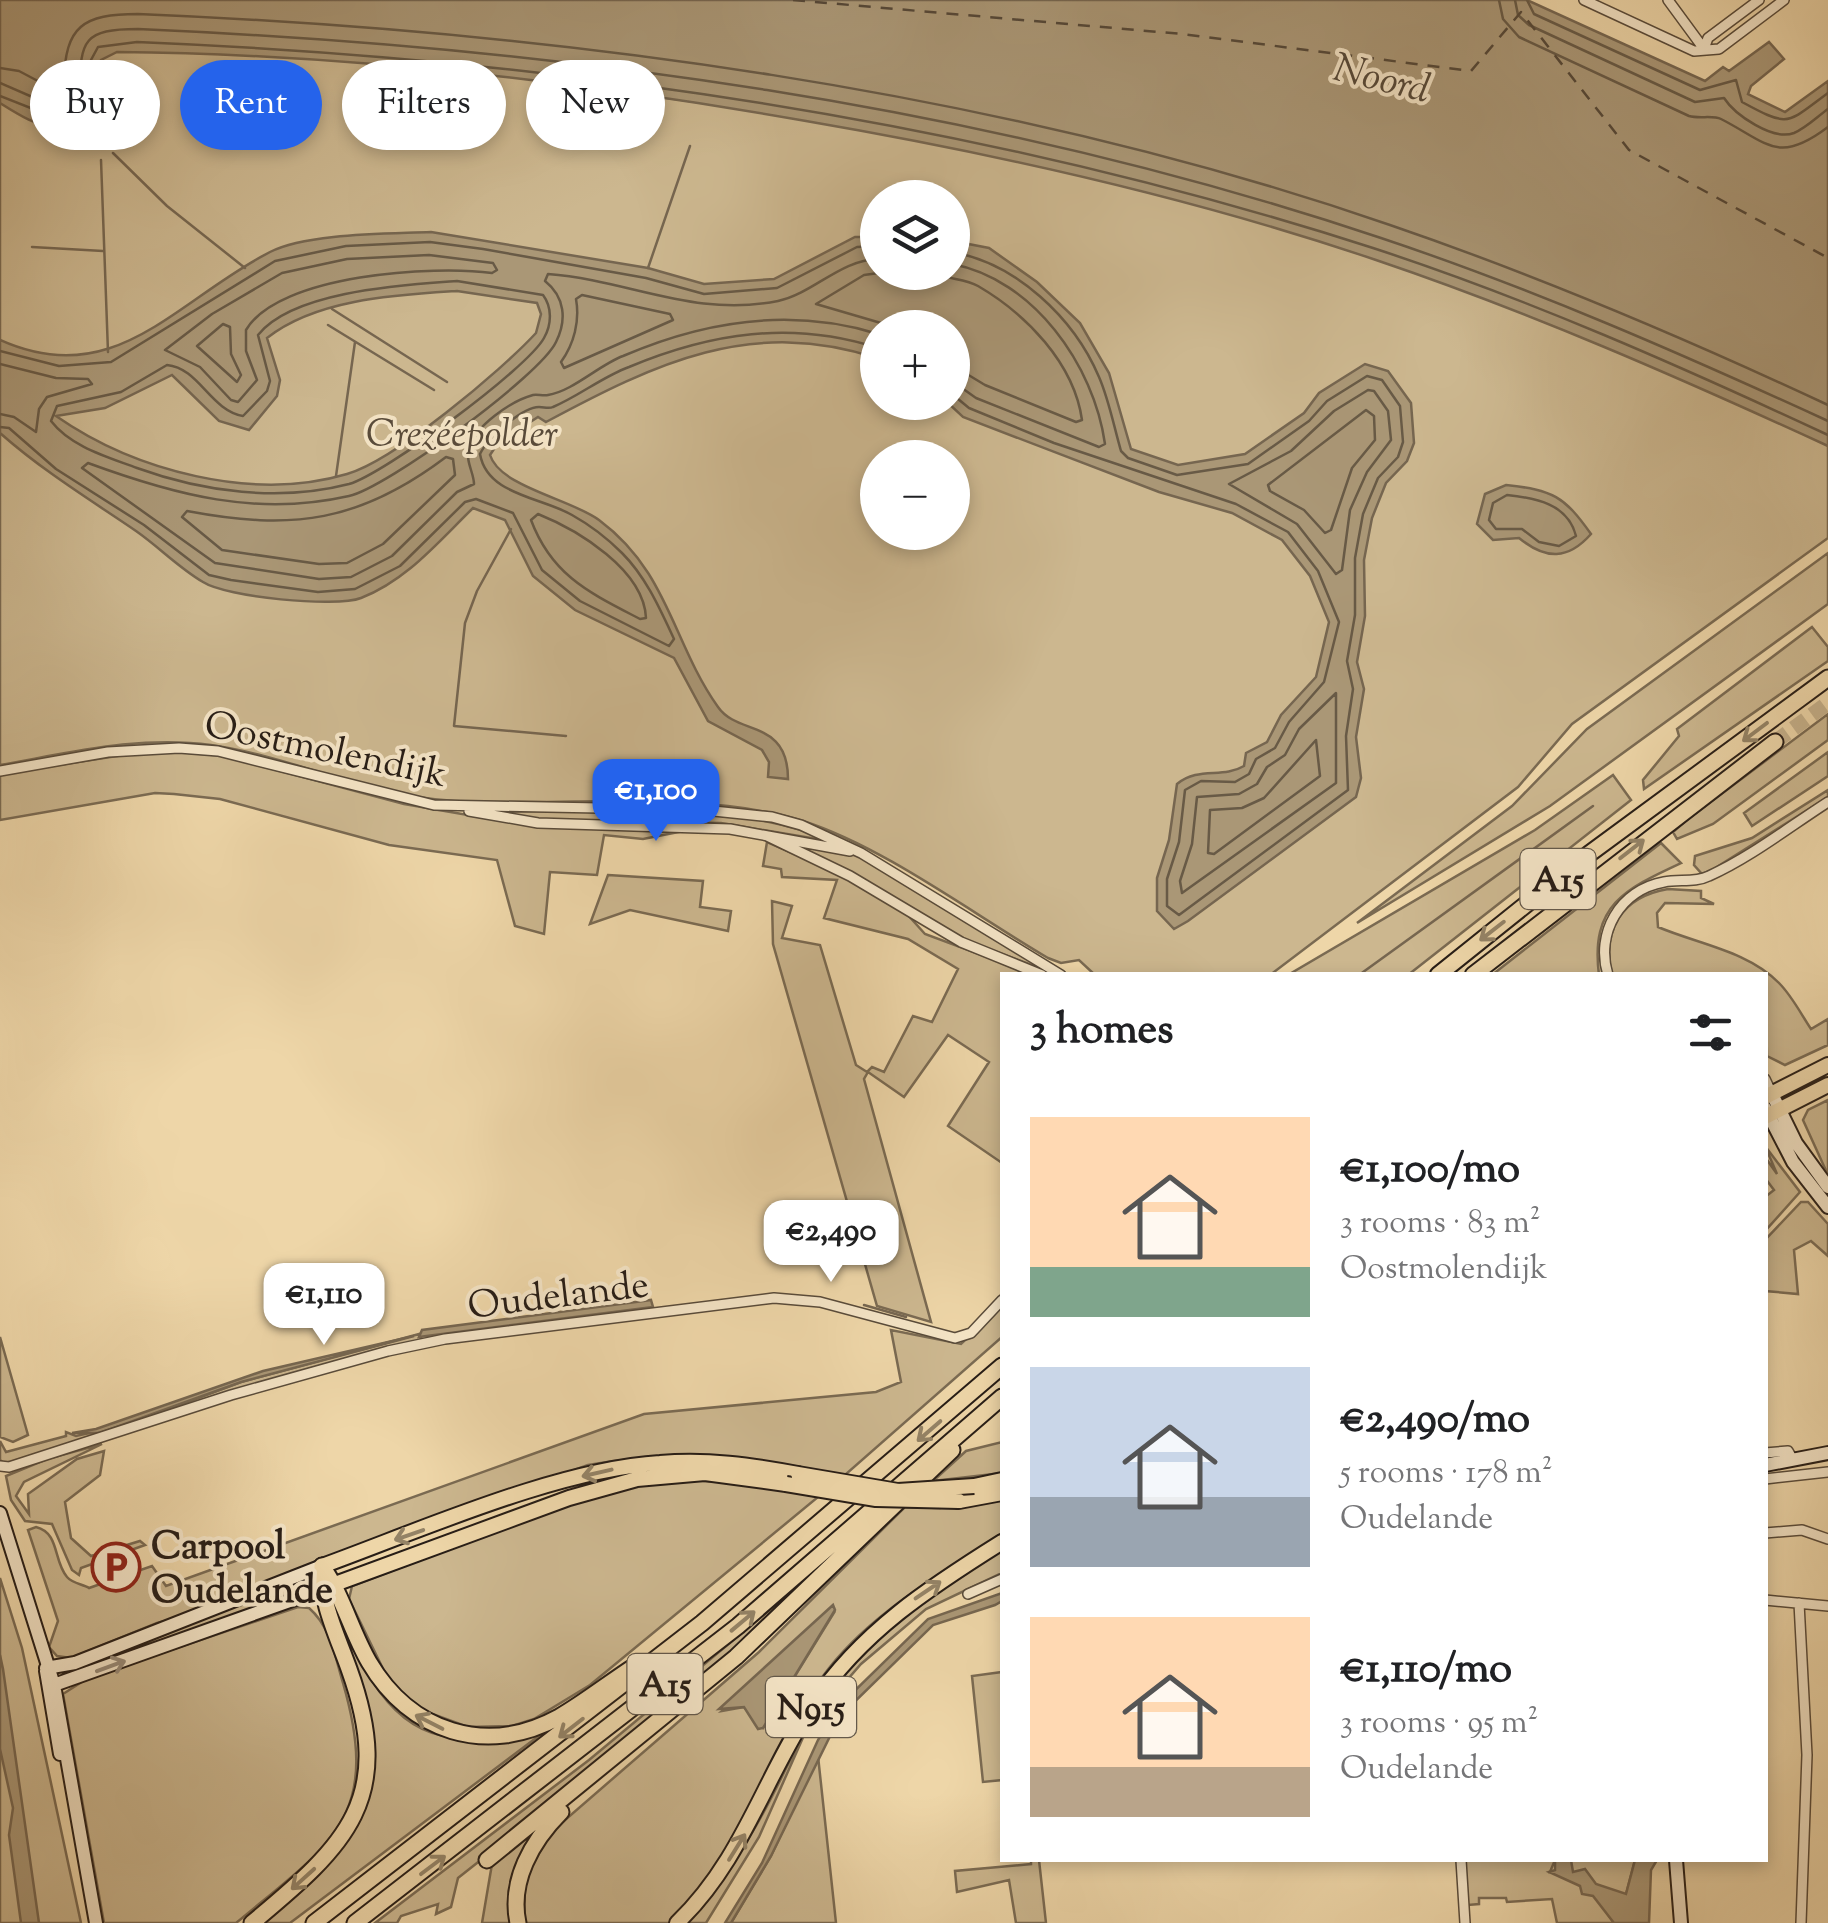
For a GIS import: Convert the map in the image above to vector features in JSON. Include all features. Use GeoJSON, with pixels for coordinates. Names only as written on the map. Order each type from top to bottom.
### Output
{"type":"FeatureCollection","features":[{"type":"Feature","properties":{"kind":"highway","name":"A15"},"geometry":{"type":"LineString","coordinates":[[1442,972],[1588,854],[1828,678]]}},
{"type":"Feature","properties":{"kind":"highway","name":"A15"},"geometry":{"type":"LineString","coordinates":[[1477,972],[1774,742]]}},
{"type":"Feature","properties":{"kind":"highway","name":"A15"},"geometry":{"type":"LineString","coordinates":[[314,1923],[702,1623],[1000,1368]]}},
{"type":"Feature","properties":{"kind":"highway","name":"A15"},"geometry":{"type":"LineString","coordinates":[[354,1923],[738,1626],[1000,1399]]}},
{"type":"Feature","properties":{"kind":"highway","name":"A15"},"geometry":{"type":"LineString","coordinates":[[487,1860],[736,1657],[945,1462],[964,1432]]}},
{"type":"Feature","properties":{"kind":"highway","name":"A15"},"geometry":{"type":"LineString","coordinates":[[252,1923],[332,1851],[352,1821],[364,1786],[366,1724],[322,1566]]}},
{"type":"Feature","properties":{"kind":"highway","name":"A15"},"geometry":{"type":"LineString","coordinates":[[328,1587],[370,1663],[401,1704],[438,1727],[481,1738],[508,1736],[560,1716],[702,1623]]}},
{"type":"Feature","properties":{"kind":"highway","name":"A15"},"geometry":{"type":"LineString","coordinates":[[518,1923],[516,1901],[528,1856],[540,1835],[586,1782]]}},
{"type":"Feature","properties":{"kind":"main road"},"geometry":{"type":"LineString","coordinates":[[1769,1107],[1828,1065]]}},
{"type":"Feature","properties":{"kind":"main road"},"geometry":{"type":"LineString","coordinates":[[1769,1107],[1828,1085]]}},
{"type":"Feature","properties":{"kind":"main road"},"geometry":{"type":"LineString","coordinates":[[1769,1107],[1828,1186]]}},
{"type":"Feature","properties":{"kind":"main road"},"geometry":{"type":"LineString","coordinates":[[1769,1107],[1794,1162],[1828,1208]]}},
{"type":"Feature","properties":{"kind":"main road"},"geometry":{"type":"LineString","coordinates":[[1768,1464],[1828,1453]]}},
{"type":"Feature","properties":{"kind":"main road"},"geometry":{"type":"LineString","coordinates":[[46,1668],[76,1663],[322,1566],[564,1482],[627,1466],[697,1461],[876,1499],[959,1501],[1000,1493]]}},
{"type":"Feature","properties":{"kind":"main road"},"geometry":{"type":"LineString","coordinates":[[54,1685],[569,1498],[636,1479],[705,1473],[898,1491],[1000,1480]]}},
{"type":"Feature","properties":{"kind":"main road"},"geometry":{"type":"LineString","coordinates":[[0,1513],[54,1685],[96,1923]]}},
{"type":"Feature","properties":{"kind":"main road","name":"N915"},"geometry":{"type":"LineString","coordinates":[[677,1923],[736,1851],[803,1721],[843,1664],[898,1611],[1000,1543]]}},
{"type":"Feature","properties":{"kind":"main road"},"geometry":{"type":"LineString","coordinates":[[46,1668],[50,1716],[71,1795]]}},
{"type":"Feature","properties":{"kind":"main road"},"geometry":{"type":"LineString","coordinates":[[1676,1862],[1680,1923]]}},
{"type":"Feature","properties":{"kind":"street"},"geometry":{"type":"LineString","coordinates":[[1584,0],[1694,52],[1719,49],[1784,0]]}},
{"type":"Feature","properties":{"kind":"street"},"geometry":{"type":"LineString","coordinates":[[1682,0],[1670,4],[1704,49]]}},
{"type":"Feature","properties":{"kind":"street"},"geometry":{"type":"LineString","coordinates":[[1704,49],[1708,38],[1759,0]]}},
{"type":"Feature","properties":{"kind":"street","name":"Oostmolendijk"},"geometry":{"type":"LineString","coordinates":[[0,771],[108,752],[179,748],[218,751],[383,795],[519,822],[697,825],[861,853]]}},
{"type":"Feature","properties":{"kind":"street"},"geometry":{"type":"LineString","coordinates":[[1607,972],[1604,956],[1608,929],[1624,902],[1650,885],[1707,878],[1828,802]]}},
{"type":"Feature","properties":{"kind":"street","name":"Oostmolendijk"},"geometry":{"type":"LineString","coordinates":[[462,808],[736,812],[801,825],[861,853],[1056,972]]}},
{"type":"Feature","properties":{"kind":"street","name":"Oostmolendijk"},"geometry":{"type":"LineString","coordinates":[[765,835],[850,876],[962,942],[1035,972]]}},
{"type":"Feature","properties":{"kind":"street","name":"Oudelande"},"geometry":{"type":"LineString","coordinates":[[0,1466],[9,1468],[285,1378],[444,1339],[774,1298],[820,1302],[955,1338],[970,1333],[1000,1302]]}},
{"type":"Feature","properties":{"kind":"street"},"geometry":{"type":"LineString","coordinates":[[1768,1454],[1788,1451],[1792,1458]]}},
{"type":"Feature","properties":{"kind":"street"},"geometry":{"type":"LineString","coordinates":[[1768,1479],[1828,1472]]}},
{"type":"Feature","properties":{"kind":"street"},"geometry":{"type":"LineString","coordinates":[[1768,1533],[1802,1530],[1828,1539]]}},
{"type":"Feature","properties":{"kind":"street"},"geometry":{"type":"LineString","coordinates":[[968,1594],[1000,1580]]}},
{"type":"Feature","properties":{"kind":"street"},"geometry":{"type":"LineString","coordinates":[[1768,1600],[1828,1606]]}},
{"type":"Feature","properties":{"kind":"street"},"geometry":{"type":"LineString","coordinates":[[1799,1603],[1807,1754],[1802,1923]]}},
{"type":"Feature","properties":{"kind":"street"},"geometry":{"type":"LineString","coordinates":[[1461,1862],[1465,1923]]}},
{"type":"Feature","properties":{"kind":"green space","name":"Crezéepolder"},"geometry":{"type":"Polygon","coordinates":[[[0,45],[378,60],[342,60],[342,150],[506,150],[506,75],[526,78],[526,150],[665,150],[665,98],[876,127],[1207,203],[1511,301],[1828,440],[1828,538],[1572,724],[1518,787],[1274,972],[1092,972],[1079,960],[1061,963],[865,847],[803,821],[764,811],[677,802],[424,798],[242,751],[158,742],[0,765],[0,45]]]}},
{"type":"Feature","properties":{"kind":"green space"},"geometry":{"type":"Polygon","coordinates":[[[1828,553],[1828,604],[1550,806],[1357,923],[1512,806],[1587,729],[1828,553]]]}},
{"type":"Feature","properties":{"kind":"green space"},"geometry":{"type":"Polygon","coordinates":[[[1812,627],[1828,647],[1828,661],[1644,789],[1643,780],[1679,736],[1677,729],[1812,627]]]}},
{"type":"Feature","properties":{"kind":"green space"},"geometry":{"type":"Polygon","coordinates":[[[1828,714],[1828,740],[1713,824],[1677,839],[1673,832],[1688,819],[1828,714]]]}},
{"type":"Feature","properties":{"kind":"green space"},"geometry":{"type":"Polygon","coordinates":[[[156,750],[224,756],[404,804],[538,827],[699,828],[643,839],[604,835],[597,875],[550,872],[544,934],[515,926],[497,860],[389,845],[220,799],[155,793],[0,820],[0,774],[156,750]]]}},
{"type":"Feature","properties":{"kind":"green space"},"geometry":{"type":"Polygon","coordinates":[[[1828,752],[1828,776],[1752,826],[1744,813],[1828,752]]]}},
{"type":"Feature","properties":{"kind":"green space"},"geometry":{"type":"Polygon","coordinates":[[[1613,775],[1631,800],[1412,972],[1293,972],[1535,830],[1613,775]]]}},
{"type":"Feature","properties":{"kind":"green space"},"geometry":{"type":"Polygon","coordinates":[[[1828,790],[1828,797],[1712,870],[1702,874],[1694,865],[1695,856],[1752,838],[1828,790]]]}},
{"type":"Feature","properties":{"kind":"green space"},"geometry":{"type":"Polygon","coordinates":[[[487,812],[708,813],[751,818],[835,842],[721,823],[539,820],[487,812]]]}},
{"type":"Feature","properties":{"kind":"green space"},"geometry":{"type":"Polygon","coordinates":[[[779,840],[856,854],[1051,972],[962,939],[779,840]]]}},
{"type":"Feature","properties":{"kind":"green space"},"geometry":{"type":"Polygon","coordinates":[[[767,842],[843,875],[906,913],[925,934],[1027,972],[1000,972],[1000,1162],[948,1126],[989,1062],[948,1035],[904,1097],[868,1072],[864,1079],[931,1322],[877,1306],[773,944],[772,901],[792,906],[782,938],[820,945],[856,1065],[867,1072],[872,1067],[884,1072],[913,1016],[932,1022],[958,969],[908,939],[824,918],[837,880],[782,877],[781,869],[763,866],[767,842]]]}},
{"type":"Feature","properties":{"kind":"green space"},"geometry":{"type":"Polygon","coordinates":[[[1661,843],[1681,863],[1628,891],[1616,902],[1600,932],[1599,972],[1496,972],[1661,843]]]}},
{"type":"Feature","properties":{"kind":"green space"},"geometry":{"type":"Polygon","coordinates":[[[608,875],[703,881],[700,907],[731,911],[728,931],[630,910],[590,924],[608,875]]]}},
{"type":"Feature","properties":{"kind":"green space"},"geometry":{"type":"Polygon","coordinates":[[[1668,889],[1701,891],[1701,898],[1714,904],[1665,903],[1657,913],[1658,927],[1738,956],[1767,972],[1612,972],[1610,944],[1619,918],[1638,899],[1668,889]]]}},
{"type":"Feature","properties":{"kind":"green space"},"geometry":{"type":"Polygon","coordinates":[[[1768,973],[1788,994],[1811,1029],[1828,1019],[1828,1045],[1785,1065],[1768,1056],[1768,973]]]}},
{"type":"Feature","properties":{"kind":"green space"},"geometry":{"type":"Polygon","coordinates":[[[1828,1100],[1828,1175],[1803,1120],[1808,1110],[1828,1100]]]}},
{"type":"Feature","properties":{"kind":"green space"},"geometry":{"type":"Polygon","coordinates":[[[1768,1150],[1800,1192],[1768,1228],[1768,1195],[1774,1190],[1768,1182],[1768,1161],[1777,1174],[1768,1150]]]}},
{"type":"Feature","properties":{"kind":"green space"},"geometry":{"type":"Polygon","coordinates":[[[1801,1202],[1808,1202],[1828,1224],[1828,1256],[1811,1241],[1794,1250],[1798,1294],[1768,1291],[1768,1237],[1801,1202]]]}},
{"type":"Feature","properties":{"kind":"green space"},"geometry":{"type":"Polygon","coordinates":[[[1000,1307],[1000,1339],[845,1475],[779,1464],[687,1456],[588,1465],[292,1571],[196,1613],[157,1623],[71,1658],[57,1656],[49,1647],[58,1621],[28,1530],[36,1527],[49,1535],[63,1571],[75,1583],[89,1588],[152,1566],[166,1586],[644,1414],[876,1392],[901,1382],[891,1330],[961,1344],[1000,1307]]]}},
{"type":"Feature","properties":{"kind":"green space"},"geometry":{"type":"Polygon","coordinates":[[[419,1334],[422,1341],[245,1387],[7,1465],[0,1460],[0,1441],[6,1452],[66,1436],[66,1432],[76,1436],[126,1425],[241,1382],[419,1334]]]}},
{"type":"Feature","properties":{"kind":"green space"},"geometry":{"type":"Polygon","coordinates":[[[0,1337],[28,1435],[13,1442],[0,1437],[0,1337]]]}},
{"type":"Feature","properties":{"kind":"green space"},"geometry":{"type":"Polygon","coordinates":[[[1000,1442],[1000,1473],[933,1481],[966,1451],[1000,1442]]]}},
{"type":"Feature","properties":{"kind":"green space"},"geometry":{"type":"Polygon","coordinates":[[[102,1444],[24,1482],[16,1496],[29,1514],[28,1494],[77,1459],[104,1451],[100,1475],[65,1502],[71,1538],[91,1556],[140,1541],[145,1545],[81,1568],[79,1575],[72,1570],[52,1524],[25,1521],[11,1500],[6,1476],[47,1459],[102,1444]]]}},
{"type":"Feature","properties":{"kind":"green space"},"geometry":{"type":"Polygon","coordinates":[[[687,1480],[755,1484],[818,1497],[590,1685],[534,1719],[512,1726],[468,1727],[416,1708],[388,1679],[349,1599],[352,1586],[581,1499],[648,1483],[687,1480]]]}},
{"type":"Feature","properties":{"kind":"green space"},"geometry":{"type":"Polygon","coordinates":[[[1000,1497],[1000,1534],[906,1597],[841,1654],[803,1707],[716,1866],[670,1923],[524,1923],[525,1879],[550,1833],[759,1652],[905,1507],[940,1508],[1000,1497]],[[835,1611],[722,1711],[744,1707],[763,1728],[835,1611]]]}},
{"type":"Feature","properties":{"kind":"green space"},"geometry":{"type":"Polygon","coordinates":[[[860,1535],[645,1730],[458,1878],[451,1907],[436,1914],[438,1904],[401,1916],[397,1923],[375,1923],[589,1760],[860,1535]]]}},
{"type":"Feature","properties":{"kind":"green space"},"geometry":{"type":"Polygon","coordinates":[[[1000,1548],[1000,1574],[926,1609],[861,1664],[809,1724],[759,1837],[706,1923],[683,1923],[745,1844],[758,1822],[806,1729],[819,1706],[850,1664],[943,1587],[1000,1548]]]}},
{"type":"Feature","properties":{"kind":"green space"},"geometry":{"type":"Polygon","coordinates":[[[307,1576],[313,1581],[312,1588],[62,1675],[307,1576]]]}},
{"type":"Feature","properties":{"kind":"green space"},"geometry":{"type":"Polygon","coordinates":[[[0,1578],[22,1648],[81,1923],[0,1923],[0,1578]]]}},
{"type":"Feature","properties":{"kind":"green space"},"geometry":{"type":"Polygon","coordinates":[[[332,1598],[375,1685],[407,1720],[428,1731],[464,1738],[552,1726],[290,1923],[261,1923],[335,1856],[361,1816],[369,1792],[373,1766],[332,1598]]]}},
{"type":"Feature","properties":{"kind":"green space"},"geometry":{"type":"Polygon","coordinates":[[[298,1607],[309,1608],[327,1633],[354,1729],[356,1766],[352,1797],[340,1824],[299,1871],[236,1923],[104,1923],[63,1694],[88,1678],[298,1607]]]}},
{"type":"Feature","properties":{"kind":"green space"},"geometry":{"type":"Polygon","coordinates":[[[1000,1672],[1000,1780],[983,1782],[972,1676],[1000,1672]]]}},
{"type":"Feature","properties":{"kind":"green space"},"geometry":{"type":"Polygon","coordinates":[[[818,1756],[836,1923],[731,1923],[771,1856],[818,1756]]]}},
{"type":"Feature","properties":{"kind":"green space"},"geometry":{"type":"Polygon","coordinates":[[[540,1825],[515,1867],[514,1923],[482,1923],[492,1864],[540,1825]]]}},
{"type":"Feature","properties":{"kind":"green space"},"geometry":{"type":"Polygon","coordinates":[[[1039,1862],[1046,1923],[1016,1923],[1009,1880],[957,1892],[955,1871],[1039,1862]]]}},
{"type":"Feature","properties":{"kind":"green space"},"geometry":{"type":"Polygon","coordinates":[[[1465,1862],[1554,1862],[1550,1872],[1570,1869],[1571,1862],[1634,1862],[1626,1894],[1602,1906],[1614,1923],[1557,1923],[1552,1899],[1507,1902],[1506,1898],[1479,1898],[1479,1904],[1468,1905],[1465,1862]]]}},
{"type":"Feature","properties":{"kind":"water","name":"Noord"},"geometry":{"type":"Polygon","coordinates":[[[0,0],[1527,0],[1705,81],[1723,67],[1729,71],[1769,42],[1784,59],[1751,86],[1748,94],[1785,112],[1828,81],[1828,446],[1491,301],[1236,216],[1022,163],[665,99],[665,60],[526,60],[526,79],[506,77],[506,60],[342,62],[117,52],[101,60],[30,60],[30,120],[0,103],[0,0]]]}},
{"type":"Feature","properties":{"kind":"water"},"geometry":{"type":"Polygon","coordinates":[[[431,232],[648,268],[704,284],[774,279],[860,237],[860,290],[970,290],[970,244],[989,248],[1037,282],[1080,323],[1109,373],[1131,449],[1178,465],[1245,454],[1304,413],[1319,393],[1365,364],[1388,371],[1411,403],[1414,443],[1407,461],[1386,483],[1372,518],[1364,560],[1365,616],[1357,662],[1364,689],[1356,737],[1361,778],[1356,797],[1188,921],[1174,929],[1157,911],[1157,878],[1169,840],[1177,784],[1194,775],[1236,770],[1244,766],[1246,753],[1267,742],[1281,715],[1316,677],[1329,622],[1310,576],[1282,540],[1232,513],[1159,492],[970,420],[970,310],[860,310],[860,354],[788,342],[706,352],[626,381],[546,422],[538,417],[498,443],[490,455],[507,476],[587,512],[622,540],[655,585],[718,707],[737,722],[771,737],[786,760],[788,779],[768,777],[769,762],[762,750],[708,721],[674,658],[575,610],[533,576],[505,520],[473,508],[407,571],[361,598],[329,602],[256,596],[203,582],[0,433],[0,340],[41,353],[77,355],[111,348],[143,334],[270,252],[305,241],[431,232]],[[457,291],[357,301],[309,315],[267,338],[280,380],[277,396],[249,430],[219,421],[172,375],[105,408],[56,416],[122,452],[196,476],[234,482],[311,482],[367,465],[419,433],[536,333],[541,314],[537,303],[457,291]]]}},
{"type":"Feature","properties":{"kind":"water"},"geometry":{"type":"Polygon","coordinates":[[[1506,485],[1556,497],[1591,534],[1574,549],[1556,554],[1538,550],[1519,538],[1493,540],[1477,524],[1485,494],[1506,485]]]}},
{"type":"Feature","properties":{"kind":"water"},"geometry":{"type":"Polygon","coordinates":[[[651,1300],[653,1307],[419,1337],[422,1330],[651,1300]]]}},
{"type":"Feature","properties":{"kind":"water"},"geometry":{"type":"Polygon","coordinates":[[[414,1336],[241,1382],[100,1433],[72,1433],[96,1429],[263,1371],[414,1336]]]}},
{"type":"Feature","properties":{"kind":"water"},"geometry":{"type":"Polygon","coordinates":[[[1000,1594],[1000,1602],[995,1605],[933,1625],[840,1716],[771,1856],[731,1923],[725,1923],[762,1863],[818,1740],[837,1708],[928,1619],[1000,1594]]]}},
{"type":"Feature","properties":{"kind":"water"},"geometry":{"type":"Polygon","coordinates":[[[833,1605],[835,1610],[763,1728],[758,1729],[744,1707],[719,1709],[833,1605]]]}},
{"type":"Feature","properties":{"kind":"water"},"geometry":{"type":"Polygon","coordinates":[[[0,1655],[39,1923],[21,1923],[9,1835],[13,1808],[0,1749],[0,1655]]]}},
{"type":"Feature","properties":{"kind":"water"},"geometry":{"type":"Polygon","coordinates":[[[1555,1862],[1571,1862],[1573,1872],[1585,1869],[1596,1884],[1626,1894],[1634,1862],[1656,1862],[1651,1870],[1649,1923],[1614,1923],[1593,1896],[1582,1894],[1580,1886],[1549,1872],[1555,1870],[1555,1862]]]}},
{"type":"Feature","properties":{"kind":"waterway"},"geometry":{"type":"LineString","coordinates":[[648,268],[690,146]]}},
{"type":"Feature","properties":{"kind":"waterway"},"geometry":{"type":"LineString","coordinates":[[113,153],[167,206],[245,268]]}},
{"type":"Feature","properties":{"kind":"waterway"},"geometry":{"type":"LineString","coordinates":[[101,160],[108,352]]}},
{"type":"Feature","properties":{"kind":"waterway"},"geometry":{"type":"LineString","coordinates":[[32,247],[103,251]]}},
{"type":"Feature","properties":{"kind":"waterway"},"geometry":{"type":"LineString","coordinates":[[332,309],[447,382]]}},
{"type":"Feature","properties":{"kind":"waterway"},"geometry":{"type":"LineString","coordinates":[[328,325],[434,390]]}},
{"type":"Feature","properties":{"kind":"waterway"},"geometry":{"type":"LineString","coordinates":[[336,476],[355,342]]}},
{"type":"Feature","properties":{"kind":"waterway"},"geometry":{"type":"LineString","coordinates":[[511,529],[477,591],[465,623],[454,726],[566,736]]}},
{"type":"Feature","properties":{"kind":"waterway"},"geometry":{"type":"LineString","coordinates":[[1363,972],[1593,806]]}},
{"type":"Feature","properties":{"kind":"waterway"},"geometry":{"type":"LineString","coordinates":[[864,1305],[906,1317]]}},
{"type":"Feature","properties":{"kind":"ferry route"},"geometry":{"type":"LineString","coordinates":[[793,0],[1182,34],[1471,71],[1521,12],[1629,150],[1828,258]]}},
{"type":"Feature","properties":{"kind":"tunnel"},"geometry":{"type":"LineString","coordinates":[[1775,742],[1828,703]]}},
{"type":"Feature","properties":{"kind":"place","name":"Carpool Oudelande"},"geometry":{"type":"Point","coordinates":[116,1567]}}]}
